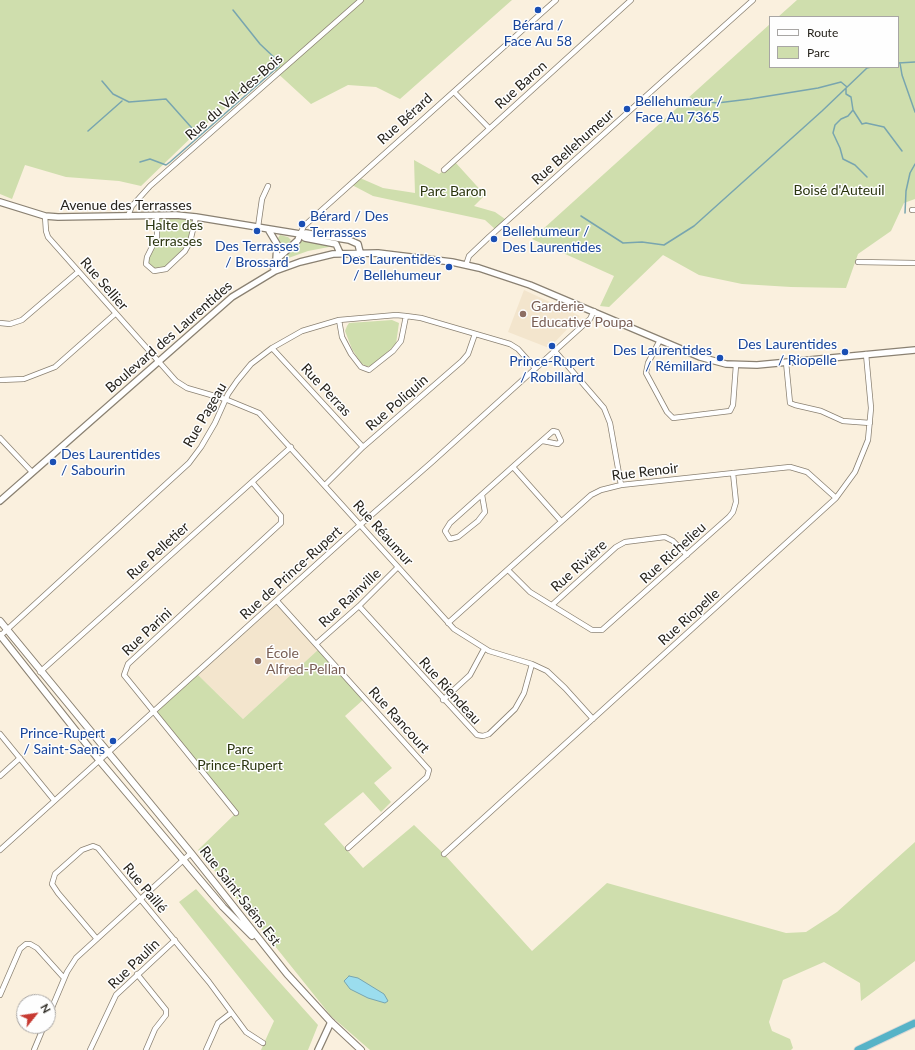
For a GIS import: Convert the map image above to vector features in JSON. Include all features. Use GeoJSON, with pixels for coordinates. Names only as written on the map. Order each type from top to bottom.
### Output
{"type":"FeatureCollection","features":[{"type":"Feature","properties":{"kind":"highway"},"geometry":{"type":"LineString","coordinates":[[858,1050],[915,1023]]}},
{"type":"Feature","properties":{"kind":"main road","name":"Rue Saint-Saëns Est"},"geometry":{"type":"LineString","coordinates":[[0,621],[40,672],[191,853],[273,957]]}},
{"type":"Feature","properties":{"kind":"main road","name":"Rue Saint-Saëns Est"},"geometry":{"type":"LineString","coordinates":[[0,635],[99,760],[183,860],[223,907],[273,957]]}},
{"type":"Feature","properties":{"kind":"main road"},"geometry":{"type":"LineString","coordinates":[[273,957],[331,1022],[361,1050]]}},
{"type":"Feature","properties":{"kind":"street","name":"Rue du Val-des-Bois"},"geometry":{"type":"LineString","coordinates":[[128,216],[132,206],[150,186],[361,0]]}},
{"type":"Feature","properties":{"kind":"street","name":"Rue Bérard"},"geometry":{"type":"LineString","coordinates":[[276,260],[298,240],[303,227],[556,0]]}},
{"type":"Feature","properties":{"kind":"street","name":"Rue Baron"},"geometry":{"type":"LineString","coordinates":[[444,170],[631,0]]}},
{"type":"Feature","properties":{"kind":"street","name":"Rue Bellehumeur"},"geometry":{"type":"LineString","coordinates":[[466,265],[469,256],[489,237],[753,0]]}},
{"type":"Feature","properties":{"kind":"street"},"geometry":{"type":"LineString","coordinates":[[454,92],[489,128]]}},
{"type":"Feature","properties":{"kind":"street"},"geometry":{"type":"LineString","coordinates":[[258,227],[262,199],[268,186]]}},
{"type":"Feature","properties":{"kind":"street","name":"Avenue des Terrasses"},"geometry":{"type":"LineString","coordinates":[[0,202],[44,216],[128,216],[176,214],[352,241],[358,244],[360,252]]}},
{"type":"Feature","properties":{"kind":"street"},"geometry":{"type":"LineString","coordinates":[[157,215],[157,237],[147,258],[146,264],[154,271],[166,269],[185,250],[190,242],[196,217]]}},
{"type":"Feature","properties":{"kind":"street","name":"Rue Sellier"},"geometry":{"type":"LineString","coordinates":[[44,216],[48,237],[157,361]]}},
{"type":"Feature","properties":{"kind":"street"},"geometry":{"type":"LineString","coordinates":[[268,229],[277,245],[276,260],[273,264],[275,271]]}},
{"type":"Feature","properties":{"kind":"street","name":"Avenue des Terrasses"},"geometry":{"type":"LineString","coordinates":[[300,234],[305,238],[336,244],[340,253]]}},
{"type":"Feature","properties":{"kind":"street","name":"Boulevard des Laurentides"},"geometry":{"type":"LineString","coordinates":[[0,501],[228,300],[252,283],[275,271],[307,260],[340,253],[360,252],[406,256],[466,265],[517,280],[705,358],[736,365],[915,350]]}},
{"type":"Feature","properties":{"kind":"street"},"geometry":{"type":"LineString","coordinates":[[858,262],[915,263]]}},
{"type":"Feature","properties":{"kind":"street"},"geometry":{"type":"LineString","coordinates":[[0,323],[10,324],[22,320],[78,272]]}},
{"type":"Feature","properties":{"kind":"street","name":"Rue de Prince-Rupert"},"geometry":{"type":"LineString","coordinates":[[0,850],[590,319],[594,311]]}},
{"type":"Feature","properties":{"kind":"street"},"geometry":{"type":"LineString","coordinates":[[0,380],[24,380],[55,367],[116,314]]}},
{"type":"Feature","properties":{"kind":"street","name":"Rue Pageau"},"geometry":{"type":"LineString","coordinates":[[0,635],[189,463],[201,447],[225,399],[251,364],[272,348],[302,331],[339,320],[396,315],[406,316],[510,344],[518,350],[534,368]]}},
{"type":"Feature","properties":{"kind":"street"},"geometry":{"type":"LineString","coordinates":[[339,320],[342,337],[351,354],[360,367],[369,370],[393,351],[401,341],[406,316]]}},
{"type":"Feature","properties":{"kind":"street","name":"Rue Poliquin"},"geometry":{"type":"LineString","coordinates":[[325,485],[363,447],[462,361],[468,354],[475,334]]}},
{"type":"Feature","properties":{"kind":"street"},"geometry":{"type":"LineString","coordinates":[[660,340],[648,363],[646,373],[667,412],[673,418],[730,411],[733,405],[736,365]]}},
{"type":"Feature","properties":{"kind":"street","name":"Rue Perras"},"geometry":{"type":"LineString","coordinates":[[272,348],[363,447]]}},
{"type":"Feature","properties":{"kind":"street"},"geometry":{"type":"LineString","coordinates":[[554,350],[604,408],[610,423],[621,485]]}},
{"type":"Feature","properties":{"kind":"street","name":"Rue Riopelle"},"geometry":{"type":"LineString","coordinates":[[444,854],[836,498],[849,481],[862,456],[868,440],[871,408],[866,354]]}},
{"type":"Feature","properties":{"kind":"street","name":"Rue Réaumur"},"geometry":{"type":"LineString","coordinates":[[157,361],[184,387],[225,399],[259,413],[459,634],[484,649],[503,657],[532,664],[547,671],[556,678],[594,719]]}},
{"type":"Feature","properties":{"kind":"street"},"geometry":{"type":"LineString","coordinates":[[786,362],[790,403],[821,411],[843,420],[870,423]]}},
{"type":"Feature","properties":{"kind":"street"},"geometry":{"type":"LineString","coordinates":[[0,438],[5,441],[32,472]]}},
{"type":"Feature","properties":{"kind":"street"},"geometry":{"type":"LineString","coordinates":[[482,495],[485,512],[478,521],[458,537],[450,539],[445,531],[446,528],[482,495],[513,467],[543,441]]}},
{"type":"Feature","properties":{"kind":"street","name":"Rue Pelletier"},"geometry":{"type":"LineString","coordinates":[[40,672],[291,447]]}},
{"type":"Feature","properties":{"kind":"street"},"geometry":{"type":"LineString","coordinates":[[513,467],[561,521]]}},
{"type":"Feature","properties":{"kind":"street","name":"Rue Renoir"},"geometry":{"type":"LineString","coordinates":[[448,623],[561,521],[596,492],[621,485],[797,468],[812,476],[836,498]]}},
{"type":"Feature","properties":{"kind":"street","name":"Rue Richelieu"},"geometry":{"type":"LineString","coordinates":[[552,605],[595,631],[606,628],[733,512],[736,502],[733,473]]}},
{"type":"Feature","properties":{"kind":"street","name":"Rue Parini"},"geometry":{"type":"LineString","coordinates":[[236,813],[124,675],[128,664],[281,524],[281,516],[252,482]]}},
{"type":"Feature","properties":{"kind":"street","name":"Rue Rivière"},"geometry":{"type":"LineString","coordinates":[[552,605],[616,547],[625,542],[665,537],[673,541],[687,555]]}},
{"type":"Feature","properties":{"kind":"street","name":"Rue Rainville"},"geometry":{"type":"LineString","coordinates":[[316,644],[359,606],[398,567]]}},
{"type":"Feature","properties":{"kind":"street"},"geometry":{"type":"LineString","coordinates":[[508,570],[526,589],[552,605]]}},
{"type":"Feature","properties":{"kind":"street","name":"Rue Rancourt"},"geometry":{"type":"LineString","coordinates":[[277,601],[429,770],[427,777],[348,848]]}},
{"type":"Feature","properties":{"kind":"street","name":"Rue Riendeau"},"geometry":{"type":"LineString","coordinates":[[359,606],[476,736],[483,736],[505,719],[518,705],[524,694],[532,664]]}},
{"type":"Feature","properties":{"kind":"street"},"geometry":{"type":"LineString","coordinates":[[443,700],[470,675],[484,649]]}},
{"type":"Feature","properties":{"kind":"street"},"geometry":{"type":"LineString","coordinates":[[0,734],[54,800]]}},
{"type":"Feature","properties":{"kind":"street"},"geometry":{"type":"LineString","coordinates":[[0,776],[20,758]]}},
{"type":"Feature","properties":{"kind":"street","name":"Rue Paillé"},"geometry":{"type":"LineString","coordinates":[[97,939],[52,884],[55,874],[82,850],[93,846],[98,848],[175,940],[209,982],[246,1032],[263,1043]]}},
{"type":"Feature","properties":{"kind":"street"},"geometry":{"type":"LineString","coordinates":[[56,998],[64,978],[76,958],[191,853]]}},
{"type":"Feature","properties":{"kind":"street","name":"Rue Paulin"},"geometry":{"type":"LineString","coordinates":[[90,1050],[112,1003],[123,988],[175,940]]}},
{"type":"Feature","properties":{"kind":"street"},"geometry":{"type":"LineString","coordinates":[[0,995],[20,950],[26,944],[30,944],[37,948],[64,978]]}},
{"type":"Feature","properties":{"kind":"street"},"geometry":{"type":"LineString","coordinates":[[137,974],[166,1010],[164,1019],[155,1029],[146,1050]]}},
{"type":"Feature","properties":{"kind":"street"},"geometry":{"type":"LineString","coordinates":[[206,1050],[218,1023],[231,1013]]}},
{"type":"Feature","properties":{"kind":"street"},"geometry":{"type":"LineString","coordinates":[[318,1050],[331,1022]]}},
{"type":"Feature","properties":{"kind":"street"},"geometry":{"type":"LineString","coordinates":[[34,1050],[41,1034]]}},
{"type":"Feature","properties":{"kind":"shaded area"},"geometry":{"type":"Polygon","coordinates":[[[524,290],[580,316],[549,348],[508,332],[524,290]]]}},
{"type":"Feature","properties":{"kind":"shaded area","name":"École Alfred-Pellan"},"geometry":{"type":"Polygon","coordinates":[[[277,601],[320,648],[243,719],[196,673],[277,601]]]}},
{"type":"Feature","properties":{"kind":"green space"},"geometry":{"type":"Polygon","coordinates":[[[0,0],[512,0],[400,99],[376,87],[348,85],[311,104],[273,69],[199,130],[141,186],[119,181],[66,177],[25,165],[12,199],[0,194],[0,0]]]}},
{"type":"Feature","properties":{"kind":"green space","name":"Boisé d'Auteuil"},"geometry":{"type":"Polygon","coordinates":[[[797,0],[915,0],[915,199],[904,203],[891,231],[858,254],[846,288],[742,284],[699,275],[663,255],[609,307],[600,306],[614,276],[532,239],[769,25],[769,68],[899,68],[899,16],[779,16],[797,0]]]}},
{"type":"Feature","properties":{"kind":"green space","name":"Parc Baron"},"geometry":{"type":"Polygon","coordinates":[[[414,160],[439,174],[455,162],[485,195],[474,206],[495,212],[505,219],[495,229],[485,220],[373,196],[352,185],[360,178],[383,188],[415,193],[414,160]]]}},
{"type":"Feature","properties":{"kind":"green space","name":"Halte des Terrasses"},"geometry":{"type":"Polygon","coordinates":[[[157,215],[196,217],[185,250],[166,269],[154,271],[147,264],[154,245],[157,215]]]}},
{"type":"Feature","properties":{"kind":"green space"},"geometry":{"type":"Polygon","coordinates":[[[280,235],[288,237],[291,240],[284,249],[281,248],[278,238],[280,235]]]}},
{"type":"Feature","properties":{"kind":"green space"},"geometry":{"type":"Polygon","coordinates":[[[300,241],[334,246],[308,251],[280,261],[300,241]]]}},
{"type":"Feature","properties":{"kind":"green space"},"geometry":{"type":"Polygon","coordinates":[[[392,320],[399,323],[396,344],[372,366],[366,366],[361,363],[352,349],[345,331],[349,323],[392,320]]]}},
{"type":"Feature","properties":{"kind":"green space","name":"Parc Prince-Rupert"},"geometry":{"type":"Polygon","coordinates":[[[320,648],[364,699],[345,716],[392,768],[374,783],[391,802],[381,812],[363,792],[324,824],[363,868],[414,825],[444,854],[532,951],[607,883],[786,933],[806,932],[837,912],[915,842],[915,961],[861,1001],[860,983],[824,962],[783,980],[769,1022],[772,1031],[790,1039],[793,1048],[791,1050],[370,1050],[331,1016],[198,850],[236,813],[153,711],[196,673],[243,719],[320,648]]]}},
{"type":"Feature","properties":{"kind":"green space"},"geometry":{"type":"Polygon","coordinates":[[[196,889],[318,1025],[308,1050],[261,1050],[274,1021],[179,902],[196,889]]]}},
{"type":"Feature","properties":{"kind":"water"},"geometry":{"type":"Polygon","coordinates":[[[349,976],[358,978],[384,994],[388,1001],[385,1003],[368,998],[350,989],[344,981],[349,976]]]}},
{"type":"Feature","properties":{"kind":"waterway"},"geometry":{"type":"LineString","coordinates":[[140,162],[150,159],[166,165],[279,66],[279,62],[260,44],[233,10]]}},
{"type":"Feature","properties":{"kind":"waterway"},"geometry":{"type":"LineString","coordinates":[[899,63],[915,62]]}},
{"type":"Feature","properties":{"kind":"waterway"},"geometry":{"type":"LineString","coordinates":[[900,63],[902,75],[915,112]]}},
{"type":"Feature","properties":{"kind":"waterway"},"geometry":{"type":"LineString","coordinates":[[581,216],[623,243],[642,242],[664,245],[694,226],[822,111],[867,68]]}},
{"type":"Feature","properties":{"kind":"waterway"},"geometry":{"type":"LineString","coordinates":[[102,81],[113,94],[129,102],[166,99],[199,136]]}},
{"type":"Feature","properties":{"kind":"waterway"},"geometry":{"type":"LineString","coordinates":[[689,99],[717,103],[818,88],[841,82],[847,87]]}},
{"type":"Feature","properties":{"kind":"waterway"},"geometry":{"type":"LineString","coordinates":[[846,88],[846,94],[851,97],[853,110],[848,116],[841,119],[835,125],[833,133],[843,159],[855,165],[867,177]]}},
{"type":"Feature","properties":{"kind":"waterway"},"geometry":{"type":"LineString","coordinates":[[88,131],[122,101]]}},
{"type":"Feature","properties":{"kind":"waterway"},"geometry":{"type":"LineString","coordinates":[[853,110],[862,124],[866,123],[884,127],[902,151]]}},
{"type":"Feature","properties":{"kind":"waterway"},"geometry":{"type":"LineString","coordinates":[[905,213],[906,191],[910,173],[915,164]]}},
{"type":"Feature","properties":{"kind":"place","name":"Bérard / Face Au 58"},"geometry":{"type":"Point","coordinates":[538,10]}},
{"type":"Feature","properties":{"kind":"place","name":"Bellehumeur / Face Au 7365"},"geometry":{"type":"Point","coordinates":[627,109]}},
{"type":"Feature","properties":{"kind":"place","name":"Bérard / Des Terrasses"},"geometry":{"type":"Point","coordinates":[302,224]}},
{"type":"Feature","properties":{"kind":"place","name":"Des Terrasses / Brossard"},"geometry":{"type":"Point","coordinates":[257,231]}},
{"type":"Feature","properties":{"kind":"place","name":"Bellehumeur / Des Laurentides"},"geometry":{"type":"Point","coordinates":[494,239]}},
{"type":"Feature","properties":{"kind":"place","name":"Des Laurentides / Bellehumeur"},"geometry":{"type":"Point","coordinates":[449,267]}},
{"type":"Feature","properties":{"kind":"place","name":"Garderie Educative Poupa"},"geometry":{"type":"Point","coordinates":[523,314]}},
{"type":"Feature","properties":{"kind":"place","name":"Prince-Rupert / Robillard"},"geometry":{"type":"Point","coordinates":[552,346]}},
{"type":"Feature","properties":{"kind":"place","name":"Des Laurentides / Riopelle"},"geometry":{"type":"Point","coordinates":[845,352]}},
{"type":"Feature","properties":{"kind":"place","name":"Des Laurentides / Rémillard"},"geometry":{"type":"Point","coordinates":[720,358]}},
{"type":"Feature","properties":{"kind":"place","name":"Des Laurentides / Sabourin"},"geometry":{"type":"Point","coordinates":[53,462]}},
{"type":"Feature","properties":{"kind":"place","name":"École Alfred-Pellan"},"geometry":{"type":"Point","coordinates":[258,661]}},
{"type":"Feature","properties":{"kind":"place","name":"Prince-Rupert / Saint-Saens"},"geometry":{"type":"Point","coordinates":[113,741]}}]}
